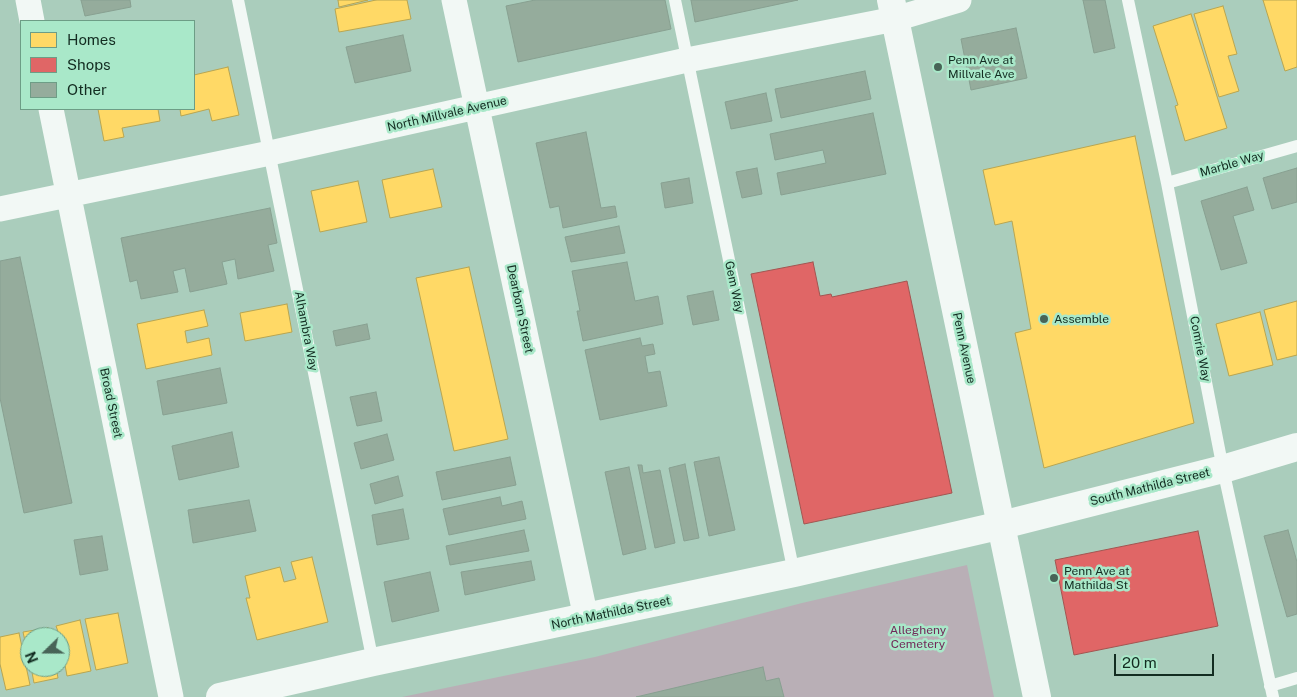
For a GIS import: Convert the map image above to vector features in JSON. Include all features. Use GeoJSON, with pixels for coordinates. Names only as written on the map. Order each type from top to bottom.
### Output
{"type":"FeatureCollection","features":[{"type":"Feature","properties":{"kind":"street"},"geometry":{"type":"LineString","coordinates":[[28,0],[32,20]]}},
{"type":"Feature","properties":{"kind":"street","name":"Dearborn Street"},"geometry":{"type":"LineString","coordinates":[[454,0],[586,618]]}},
{"type":"Feature","properties":{"kind":"street","name":"North Millvale Avenue"},"geometry":{"type":"LineString","coordinates":[[0,210],[270,153],[687,60],[893,10],[959,0]]}},
{"type":"Feature","properties":{"kind":"street","name":"Penn Avenue"},"geometry":{"type":"LineString","coordinates":[[893,10],[1037,697]]}},
{"type":"Feature","properties":{"kind":"street","name":"Broad Street"},"geometry":{"type":"LineString","coordinates":[[51,110],[170,697]]}},
{"type":"Feature","properties":{"kind":"street","name":"South Mathilda Street"},"geometry":{"type":"LineString","coordinates":[[1002,525],[1223,469],[1297,447]]}},
{"type":"Feature","properties":{"kind":"street","name":"North Mathilda Street"},"geometry":{"type":"LineString","coordinates":[[220,697],[260,692],[373,662],[794,573],[1002,525]]}},
{"type":"Feature","properties":{"kind":"lane","name":"Alhambra Way"},"geometry":{"type":"LineString","coordinates":[[238,0],[373,662]]}},
{"type":"Feature","properties":{"kind":"lane","name":"Gem Way"},"geometry":{"type":"LineString","coordinates":[[675,0],[794,573]]}},
{"type":"Feature","properties":{"kind":"lane","name":"Comrie Way"},"geometry":{"type":"LineString","coordinates":[[1128,0],[1167,183],[1223,469],[1271,692]]}},
{"type":"Feature","properties":{"kind":"lane","name":"Marble Way"},"geometry":{"type":"LineString","coordinates":[[1167,183],[1297,146]]}},
{"type":"Feature","properties":{"kind":"lane"},"geometry":{"type":"LineString","coordinates":[[1271,692],[1297,678]]}},
{"type":"Feature","properties":{"kind":"green space","name":"Allegheny Cemetery"},"geometry":{"type":"Polygon","coordinates":[[[967,565],[994,697],[402,697],[595,657],[802,603],[967,565]]]}},
{"type":"Feature","properties":{"kind":"building: Homes"},"geometry":{"type":"Polygon","coordinates":[[[338,0],[368,0],[339,7],[338,0]]]}},
{"type":"Feature","properties":{"kind":"building: Homes"},"geometry":{"type":"Polygon","coordinates":[[[376,0],[407,0],[411,19],[339,32],[335,9],[376,0]]]}},
{"type":"Feature","properties":{"kind":"building: Homes"},"geometry":{"type":"Polygon","coordinates":[[[1263,0],[1297,0],[1297,67],[1285,71],[1263,0]]]}},
{"type":"Feature","properties":{"kind":"building: Homes"},"geometry":{"type":"Polygon","coordinates":[[[1223,6],[1237,54],[1228,56],[1239,91],[1219,97],[1194,14],[1223,6]]]}},
{"type":"Feature","properties":{"kind":"building: Homes"},"geometry":{"type":"Polygon","coordinates":[[[1191,14],[1227,128],[1185,141],[1175,106],[1178,105],[1153,26],[1191,14]]]}},
{"type":"Feature","properties":{"kind":"building: Homes"},"geometry":{"type":"Polygon","coordinates":[[[228,67],[239,115],[212,121],[209,109],[181,116],[180,110],[195,110],[195,75],[228,67]]]}},
{"type":"Feature","properties":{"kind":"building: Homes"},"geometry":{"type":"Polygon","coordinates":[[[98,110],[158,110],[160,121],[122,128],[124,137],[104,141],[98,110]]]}},
{"type":"Feature","properties":{"kind":"building: Homes"},"geometry":{"type":"Polygon","coordinates":[[[1135,136],[1194,423],[1044,468],[1015,333],[1031,329],[1012,221],[995,225],[983,170],[1135,136]]]}},
{"type":"Feature","properties":{"kind":"building: Homes"},"geometry":{"type":"Polygon","coordinates":[[[433,169],[442,207],[390,218],[382,180],[433,169]]]}},
{"type":"Feature","properties":{"kind":"building: Homes"},"geometry":{"type":"Polygon","coordinates":[[[358,181],[367,222],[320,232],[311,191],[358,181]]]}},
{"type":"Feature","properties":{"kind":"building: Homes"},"geometry":{"type":"Polygon","coordinates":[[[469,267],[508,439],[454,451],[416,278],[469,267]]]}},
{"type":"Feature","properties":{"kind":"building: Homes"},"geometry":{"type":"Polygon","coordinates":[[[1297,301],[1297,355],[1277,360],[1264,310],[1297,301]]]}},
{"type":"Feature","properties":{"kind":"building: Homes"},"geometry":{"type":"Polygon","coordinates":[[[287,304],[292,332],[245,341],[240,313],[287,304]]]}},
{"type":"Feature","properties":{"kind":"building: Homes"},"geometry":{"type":"Polygon","coordinates":[[[204,310],[208,326],[185,331],[187,343],[209,338],[212,355],[146,369],[137,324],[204,310]]]}},
{"type":"Feature","properties":{"kind":"building: Homes"},"geometry":{"type":"Polygon","coordinates":[[[1260,312],[1273,365],[1229,376],[1216,324],[1260,312]]]}},
{"type":"Feature","properties":{"kind":"building: Homes"},"geometry":{"type":"Polygon","coordinates":[[[312,557],[328,622],[257,640],[246,598],[250,598],[245,576],[280,567],[284,582],[296,579],[291,562],[312,557]]]}},
{"type":"Feature","properties":{"kind":"building: Homes"},"geometry":{"type":"Polygon","coordinates":[[[118,613],[128,663],[96,670],[85,619],[118,613]]]}},
{"type":"Feature","properties":{"kind":"building: Homes"},"geometry":{"type":"Polygon","coordinates":[[[80,620],[91,671],[70,675],[70,627],[56,626],[80,620]]]}},
{"type":"Feature","properties":{"kind":"building: Homes"},"geometry":{"type":"Polygon","coordinates":[[[19,633],[20,677],[28,677],[30,685],[6,690],[0,664],[0,637],[19,633]]]}},
{"type":"Feature","properties":{"kind":"building: Homes"},"geometry":{"type":"Polygon","coordinates":[[[33,677],[58,677],[58,678],[34,683],[33,677]]]}},
{"type":"Feature","properties":{"kind":"building: Shops"},"geometry":{"type":"Polygon","coordinates":[[[813,262],[820,296],[831,294],[832,297],[907,281],[952,493],[804,524],[751,274],[813,262]]]}},
{"type":"Feature","properties":{"kind":"building: Shops"},"geometry":{"type":"Polygon","coordinates":[[[1198,531],[1218,626],[1074,655],[1055,560],[1198,531]]]}},
{"type":"Feature","properties":{"kind":"building: Other"},"geometry":{"type":"Polygon","coordinates":[[[81,0],[130,0],[131,7],[85,16],[81,0]]]}},
{"type":"Feature","properties":{"kind":"building: Other"},"geometry":{"type":"Polygon","coordinates":[[[535,0],[665,0],[671,29],[518,62],[506,6],[535,0]]]}},
{"type":"Feature","properties":{"kind":"building: Other"},"geometry":{"type":"Polygon","coordinates":[[[691,0],[798,0],[695,22],[691,0]]]}},
{"type":"Feature","properties":{"kind":"building: Other"},"geometry":{"type":"Polygon","coordinates":[[[1083,0],[1105,0],[1115,48],[1094,53],[1083,0]]]}},
{"type":"Feature","properties":{"kind":"building: Other"},"geometry":{"type":"Polygon","coordinates":[[[1016,28],[1027,78],[971,90],[961,39],[1016,28]]]}},
{"type":"Feature","properties":{"kind":"building: Other"},"geometry":{"type":"Polygon","coordinates":[[[403,35],[411,71],[355,83],[346,47],[403,35]]]}},
{"type":"Feature","properties":{"kind":"building: Other"},"geometry":{"type":"Polygon","coordinates":[[[865,71],[871,99],[781,118],[775,89],[865,71]]]}},
{"type":"Feature","properties":{"kind":"building: Other"},"geometry":{"type":"Polygon","coordinates":[[[766,93],[772,121],[731,129],[725,102],[766,93]]]}},
{"type":"Feature","properties":{"kind":"building: Other"},"geometry":{"type":"Polygon","coordinates":[[[873,113],[886,174],[781,195],[777,173],[826,163],[823,150],[775,160],[770,134],[873,113]]]}},
{"type":"Feature","properties":{"kind":"building: Other"},"geometry":{"type":"Polygon","coordinates":[[[586,132],[601,208],[615,206],[617,217],[563,228],[559,206],[550,208],[536,143],[586,132]]]}},
{"type":"Feature","properties":{"kind":"building: Other"},"geometry":{"type":"Polygon","coordinates":[[[757,168],[762,194],[742,198],[736,172],[757,168]]]}},
{"type":"Feature","properties":{"kind":"building: Other"},"geometry":{"type":"Polygon","coordinates":[[[1297,168],[1297,202],[1272,209],[1263,178],[1297,168]]]}},
{"type":"Feature","properties":{"kind":"building: Other"},"geometry":{"type":"Polygon","coordinates":[[[689,178],[693,203],[665,208],[661,183],[689,178]]]}},
{"type":"Feature","properties":{"kind":"building: Other"},"geometry":{"type":"Polygon","coordinates":[[[1247,187],[1254,210],[1233,216],[1247,263],[1221,270],[1201,201],[1247,187]]]}},
{"type":"Feature","properties":{"kind":"building: Other"},"geometry":{"type":"Polygon","coordinates":[[[270,208],[277,243],[268,245],[274,271],[238,279],[235,259],[222,262],[227,284],[190,292],[185,268],[173,271],[178,292],[141,299],[137,280],[130,282],[121,238],[270,208]]]}},
{"type":"Feature","properties":{"kind":"building: Other"},"geometry":{"type":"Polygon","coordinates":[[[619,226],[625,253],[571,262],[565,237],[619,226]]]}},
{"type":"Feature","properties":{"kind":"building: Other"},"geometry":{"type":"Polygon","coordinates":[[[20,257],[72,503],[24,513],[0,398],[0,261],[20,257]]]}},
{"type":"Feature","properties":{"kind":"building: Other"},"geometry":{"type":"Polygon","coordinates":[[[627,262],[635,301],[658,296],[663,324],[583,341],[577,311],[580,311],[572,271],[627,262]]]}},
{"type":"Feature","properties":{"kind":"building: Other"},"geometry":{"type":"Polygon","coordinates":[[[713,291],[719,320],[693,325],[687,296],[713,291]]]}},
{"type":"Feature","properties":{"kind":"building: Other"},"geometry":{"type":"Polygon","coordinates":[[[367,324],[370,339],[336,346],[333,331],[367,324]]]}},
{"type":"Feature","properties":{"kind":"building: Other"},"geometry":{"type":"Polygon","coordinates":[[[640,338],[642,346],[653,344],[655,354],[645,356],[648,373],[660,371],[667,406],[600,420],[585,350],[640,338]]]}},
{"type":"Feature","properties":{"kind":"building: Other"},"geometry":{"type":"Polygon","coordinates":[[[220,368],[227,403],[163,415],[157,381],[220,368]]]}},
{"type":"Feature","properties":{"kind":"building: Other"},"geometry":{"type":"Polygon","coordinates":[[[376,392],[382,421],[357,426],[350,397],[376,392]]]}},
{"type":"Feature","properties":{"kind":"building: Other"},"geometry":{"type":"Polygon","coordinates":[[[232,432],[239,467],[179,480],[172,446],[232,432]]]}},
{"type":"Feature","properties":{"kind":"building: Other"},"geometry":{"type":"Polygon","coordinates":[[[387,434],[394,460],[361,469],[354,443],[387,434]]]}},
{"type":"Feature","properties":{"kind":"building: Other"},"geometry":{"type":"Polygon","coordinates":[[[510,457],[516,485],[442,500],[436,472],[510,457]]]}},
{"type":"Feature","properties":{"kind":"building: Other"},"geometry":{"type":"Polygon","coordinates":[[[719,457],[735,530],[709,536],[694,462],[719,457]]]}},
{"type":"Feature","properties":{"kind":"building: Other"},"geometry":{"type":"Polygon","coordinates":[[[685,464],[699,538],[684,541],[669,468],[685,464]]]}},
{"type":"Feature","properties":{"kind":"building: Other"},"geometry":{"type":"Polygon","coordinates":[[[638,465],[642,465],[643,473],[660,470],[675,543],[655,548],[638,465]]]}},
{"type":"Feature","properties":{"kind":"building: Other"},"geometry":{"type":"Polygon","coordinates":[[[629,467],[646,549],[623,555],[605,472],[629,467]]]}},
{"type":"Feature","properties":{"kind":"building: Other"},"geometry":{"type":"Polygon","coordinates":[[[398,476],[403,496],[375,504],[370,484],[398,476]]]}},
{"type":"Feature","properties":{"kind":"building: Other"},"geometry":{"type":"Polygon","coordinates":[[[500,497],[502,506],[522,501],[526,519],[449,535],[443,509],[500,497]]]}},
{"type":"Feature","properties":{"kind":"building: Other"},"geometry":{"type":"Polygon","coordinates":[[[249,500],[256,531],[193,543],[188,510],[249,500]]]}},
{"type":"Feature","properties":{"kind":"building: Other"},"geometry":{"type":"Polygon","coordinates":[[[403,509],[409,539],[377,545],[372,515],[403,509]]]}},
{"type":"Feature","properties":{"kind":"building: Other"},"geometry":{"type":"Polygon","coordinates":[[[524,530],[529,551],[450,565],[446,546],[524,530]]]}},
{"type":"Feature","properties":{"kind":"building: Other"},"geometry":{"type":"Polygon","coordinates":[[[1288,530],[1297,562],[1297,614],[1287,617],[1264,536],[1288,530]]]}},
{"type":"Feature","properties":{"kind":"building: Other"},"geometry":{"type":"Polygon","coordinates":[[[102,536],[108,570],[80,575],[74,540],[102,536]]]}},
{"type":"Feature","properties":{"kind":"building: Other"},"geometry":{"type":"Polygon","coordinates":[[[531,561],[535,580],[465,595],[461,572],[531,561]]]}},
{"type":"Feature","properties":{"kind":"building: Other"},"geometry":{"type":"Polygon","coordinates":[[[430,572],[439,611],[392,622],[384,582],[430,572]]]}},
{"type":"Feature","properties":{"kind":"building: Other"},"geometry":{"type":"Polygon","coordinates":[[[763,667],[766,681],[779,678],[784,697],[636,697],[763,667]]]}},
{"type":"Feature","properties":{"kind":"place","name":"Penn Ave at Millvale Ave"},"geometry":{"type":"Point","coordinates":[938,67]}},
{"type":"Feature","properties":{"kind":"place","name":"Assemble"},"geometry":{"type":"Point","coordinates":[1044,319]}},
{"type":"Feature","properties":{"kind":"place","name":"Penn Ave at Mathilda St"},"geometry":{"type":"Point","coordinates":[1054,578]}}]}
